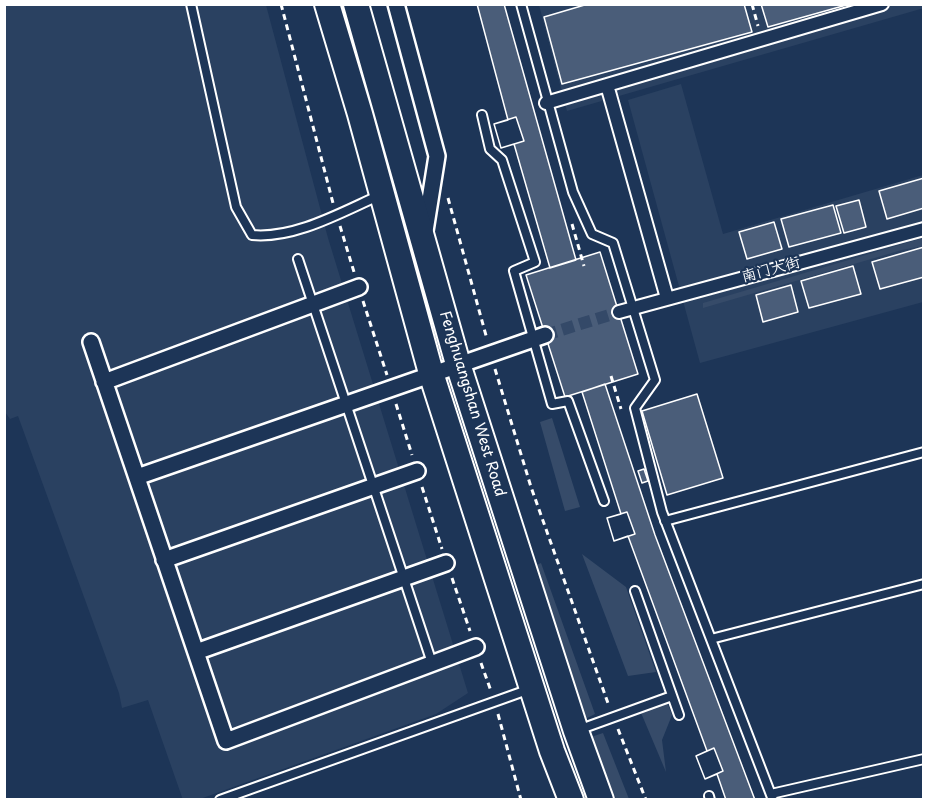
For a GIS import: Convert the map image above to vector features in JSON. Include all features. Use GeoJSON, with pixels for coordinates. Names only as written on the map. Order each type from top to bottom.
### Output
{"type":"FeatureCollection","features":[{"type":"Feature","properties":{"kind":"main road","name":"Fenghuangshan West Road"},"geometry":{"type":"LineString","coordinates":[[327,4],[431,373],[532,688],[571,800]]}},
{"type":"Feature","properties":{"kind":"main road","name":"Fenghuangshan West Road"},"geometry":{"type":"LineString","coordinates":[[356,4],[458,364],[576,731],[601,800]]}},
{"type":"Feature","properties":{"kind":"street"},"geometry":{"type":"LineString","coordinates":[[396,4],[436,156],[423,243]]}},
{"type":"Feature","properties":{"kind":"street"},"geometry":{"type":"LineString","coordinates":[[546,103],[882,4]]}},
{"type":"Feature","properties":{"kind":"street"},"geometry":{"type":"LineString","coordinates":[[607,85],[667,298]]}},
{"type":"Feature","properties":{"kind":"street","name":"南门大街"},"geometry":{"type":"LineString","coordinates":[[619,312],[924,229]]}},
{"type":"Feature","properties":{"kind":"street"},"geometry":{"type":"LineString","coordinates":[[104,382],[359,287]]}},
{"type":"Feature","properties":{"kind":"street"},"geometry":{"type":"LineString","coordinates":[[136,477],[540,337]]}},
{"type":"Feature","properties":{"kind":"street"},"geometry":{"type":"LineString","coordinates":[[91,342],[226,741],[476,647]]}},
{"type":"Feature","properties":{"kind":"street"},"geometry":{"type":"LineString","coordinates":[[164,560],[417,471]]}},
{"type":"Feature","properties":{"kind":"street"},"geometry":{"type":"LineString","coordinates":[[196,652],[446,563]]}},
{"type":"Feature","properties":{"kind":"lane"},"geometry":{"type":"LineString","coordinates":[[191,4],[236,207],[252,235],[272,237],[337,214],[382,194]]}},
{"type":"Feature","properties":{"kind":"lane"},"geometry":{"type":"LineString","coordinates":[[522,4],[546,103],[573,192],[592,234],[613,243],[655,380],[635,408],[648,467],[665,521],[772,797],[924,759]]}},
{"type":"Feature","properties":{"kind":"lane"},"geometry":{"type":"LineString","coordinates":[[482,115],[490,149],[502,160],[535,262],[514,271],[540,337],[552,404],[568,401],[604,501]]}},
{"type":"Feature","properties":{"kind":"lane"},"geometry":{"type":"LineString","coordinates":[[298,260],[432,663]]}},
{"type":"Feature","properties":{"kind":"lane"},"geometry":{"type":"LineString","coordinates":[[665,521],[924,452]]}},
{"type":"Feature","properties":{"kind":"lane"},"geometry":{"type":"LineString","coordinates":[[711,639],[924,584]]}},
{"type":"Feature","properties":{"kind":"lane"},"geometry":{"type":"LineString","coordinates":[[635,591],[679,715]]}},
{"type":"Feature","properties":{"kind":"lane"},"geometry":{"type":"LineString","coordinates":[[220,800],[532,688]]}},
{"type":"Feature","properties":{"kind":"lane"},"geometry":{"type":"LineString","coordinates":[[576,731],[672,696]]}},
{"type":"Feature","properties":{"kind":"path"},"geometry":{"type":"LineString","coordinates":[[752,4],[761,40]]}},
{"type":"Feature","properties":{"kind":"path"},"geometry":{"type":"LineString","coordinates":[[568,213],[584,266]]}},
{"type":"Feature","properties":{"kind":"path"},"geometry":{"type":"LineString","coordinates":[[557,563],[646,800]]}},
{"type":"Feature","properties":{"kind":"shaded area"},"geometry":{"type":"Polygon","coordinates":[[[923,4],[924,8],[567,111],[539,5],[923,4]]]}},
{"type":"Feature","properties":{"kind":"shaded area"},"geometry":{"type":"Polygon","coordinates":[[[4,5],[266,5],[328,238],[468,693],[436,714],[200,799],[183,800],[148,700],[122,708],[119,693],[18,416],[10,419],[5,412],[4,5]]]}},
{"type":"Feature","properties":{"kind":"shaded area"},"geometry":{"type":"Polygon","coordinates":[[[681,84],[723,234],[923,175],[923,302],[700,363],[628,100],[681,84]]]}},
{"type":"Feature","properties":{"kind":"shaded area"},"geometry":{"type":"Polygon","coordinates":[[[923,238],[923,246],[902,250],[703,308],[703,303],[923,238]]]}},
{"type":"Feature","properties":{"kind":"shaded area"},"geometry":{"type":"Polygon","coordinates":[[[552,418],[580,507],[565,511],[540,422],[552,418]]]}},
{"type":"Feature","properties":{"kind":"shaded area"},"geometry":{"type":"Polygon","coordinates":[[[582,554],[626,587],[656,672],[628,676],[582,554]]]}},
{"type":"Feature","properties":{"kind":"shaded area"},"geometry":{"type":"Polygon","coordinates":[[[541,563],[595,714],[583,720],[529,568],[541,563]]]}},
{"type":"Feature","properties":{"kind":"shaded area"},"geometry":{"type":"Polygon","coordinates":[[[666,699],[672,715],[662,740],[666,772],[639,708],[666,699]]]}},
{"type":"Feature","properties":{"kind":"shaded area"},"geometry":{"type":"Polygon","coordinates":[[[603,733],[629,799],[616,799],[591,737],[603,733]]]}},
{"type":"Feature","properties":{"kind":"building"},"geometry":{"type":"Polygon","coordinates":[[[477,4],[504,4],[576,260],[550,268],[514,144],[501,148],[494,124],[508,120],[477,4]]]}},
{"type":"Feature","properties":{"kind":"building"},"geometry":{"type":"Polygon","coordinates":[[[588,4],[744,4],[752,32],[562,84],[544,17],[588,4]]]}},
{"type":"Feature","properties":{"kind":"building"},"geometry":{"type":"Polygon","coordinates":[[[761,4],[850,4],[768,27],[761,4]]]}},
{"type":"Feature","properties":{"kind":"building"},"geometry":{"type":"Polygon","coordinates":[[[516,117],[524,141],[501,148],[494,124],[516,117]]]}},
{"type":"Feature","properties":{"kind":"building"},"geometry":{"type":"Polygon","coordinates":[[[924,178],[924,208],[887,219],[879,191],[924,178]]]}},
{"type":"Feature","properties":{"kind":"building"},"geometry":{"type":"Polygon","coordinates":[[[859,200],[866,227],[844,233],[836,206],[859,200]]]}},
{"type":"Feature","properties":{"kind":"building"},"geometry":{"type":"Polygon","coordinates":[[[833,205],[841,233],[789,247],[781,219],[833,205]]]}},
{"type":"Feature","properties":{"kind":"building"},"geometry":{"type":"Polygon","coordinates":[[[774,222],[782,249],[747,259],[739,232],[774,222]]]}},
{"type":"Feature","properties":{"kind":"building"},"geometry":{"type":"Polygon","coordinates":[[[924,247],[924,277],[880,289],[872,262],[924,247]]]}},
{"type":"Feature","properties":{"kind":"building"},"geometry":{"type":"Polygon","coordinates":[[[600,252],[638,374],[565,397],[526,275],[600,252]]]}},
{"type":"Feature","properties":{"kind":"building"},"geometry":{"type":"Polygon","coordinates":[[[853,266],[861,294],[809,308],[801,281],[853,266]]]}},
{"type":"Feature","properties":{"kind":"building"},"geometry":{"type":"Polygon","coordinates":[[[791,285],[798,312],[763,322],[756,295],[791,285]]]}},
{"type":"Feature","properties":{"kind":"building"},"geometry":{"type":"Polygon","coordinates":[[[605,384],[655,535],[755,800],[726,800],[717,774],[705,779],[696,756],[707,751],[628,536],[614,541],[607,518],[621,514],[582,392],[605,384]]]}},
{"type":"Feature","properties":{"kind":"building"},"geometry":{"type":"Polygon","coordinates":[[[697,394],[723,478],[667,495],[642,411],[697,394]]]}},
{"type":"Feature","properties":{"kind":"building"},"geometry":{"type":"Polygon","coordinates":[[[644,469],[648,481],[642,483],[638,471],[644,469]]]}},
{"type":"Feature","properties":{"kind":"building"},"geometry":{"type":"Polygon","coordinates":[[[627,512],[635,534],[614,541],[607,518],[627,512]]]}},
{"type":"Feature","properties":{"kind":"building"},"geometry":{"type":"Polygon","coordinates":[[[714,748],[723,771],[705,779],[696,756],[714,748]]]}},
{"type":"Feature","properties":{"kind":"tunnel"},"geometry":{"type":"LineString","coordinates":[[545,335],[619,312]]}}]}
